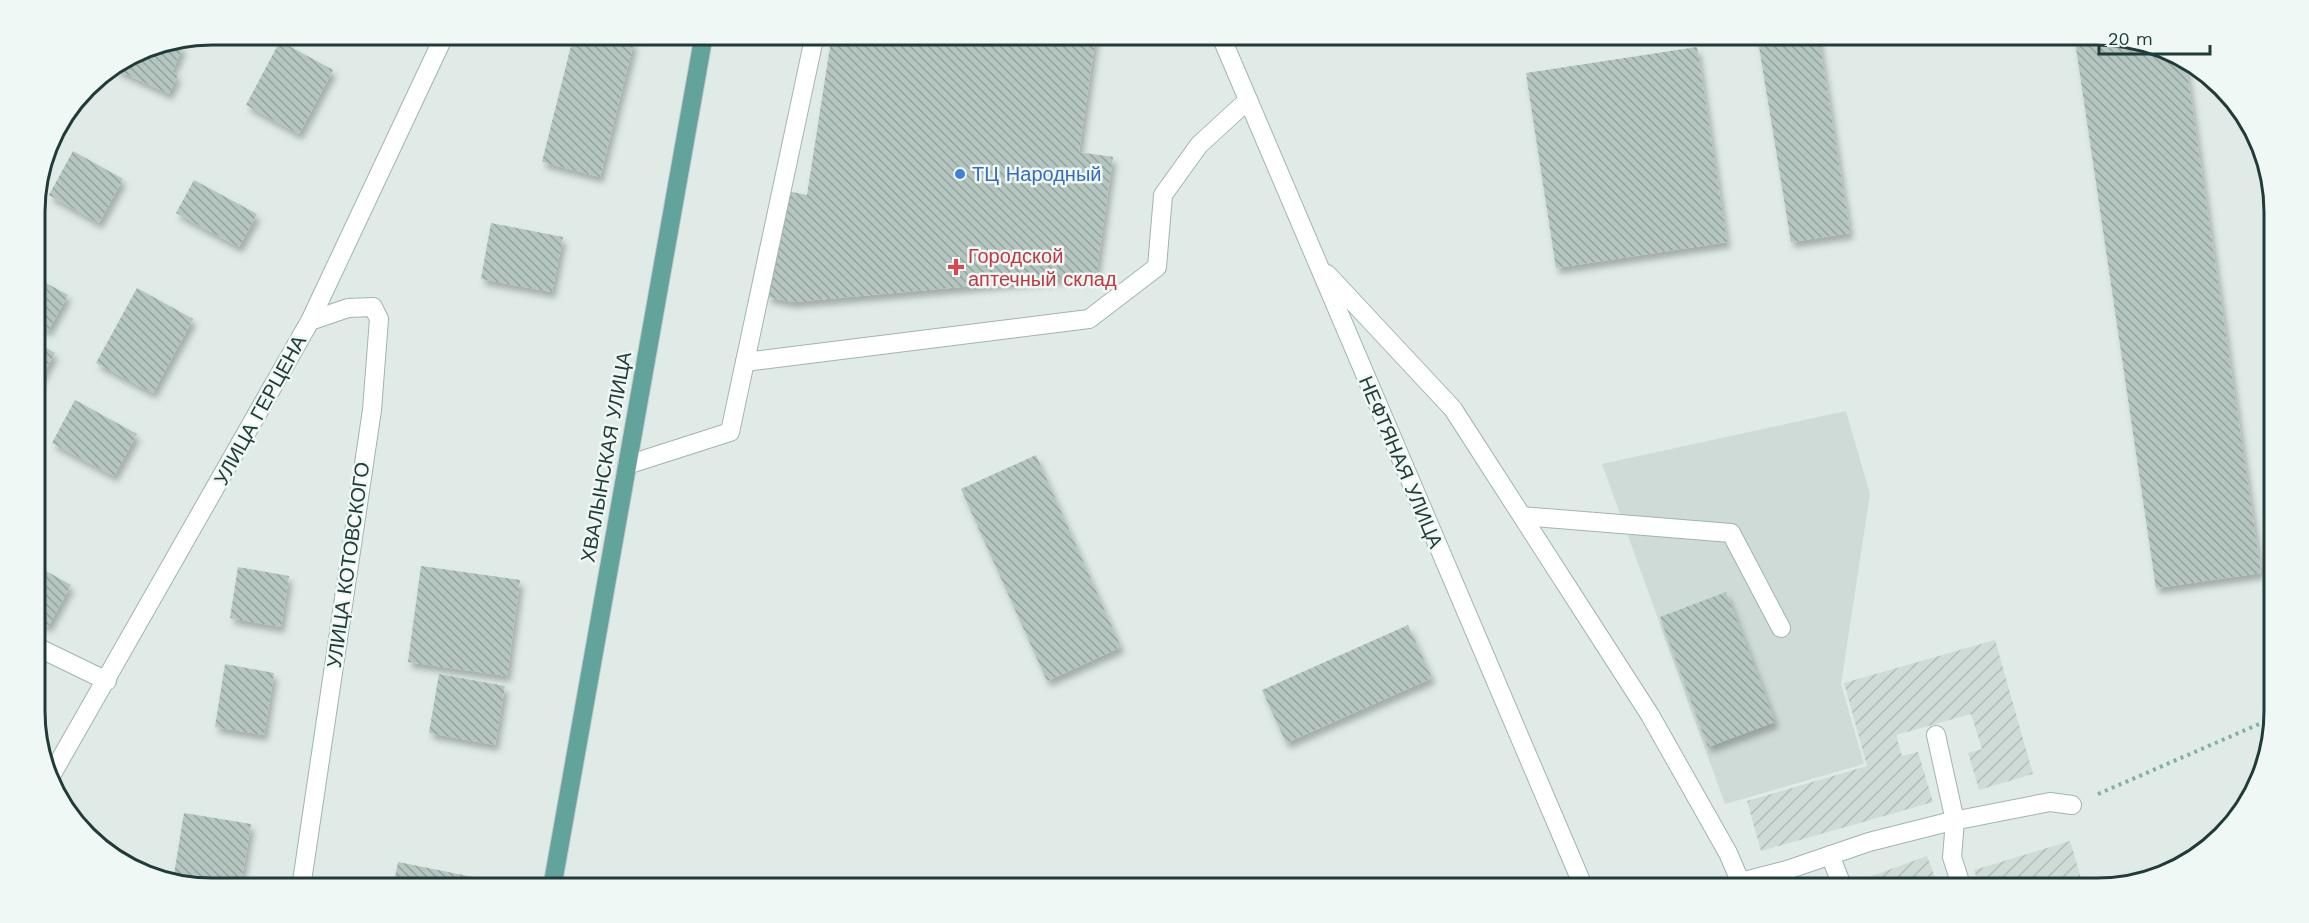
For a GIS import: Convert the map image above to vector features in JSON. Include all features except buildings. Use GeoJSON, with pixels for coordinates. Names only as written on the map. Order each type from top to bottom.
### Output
{"type":"FeatureCollection","features":[{"type":"Feature","properties":{"kind":"main road","name":"ХВАЛЫНСКАЯ УЛИЦА"},"geometry":{"type":"LineString","coordinates":[[554,878],[702,45]]}},
{"type":"Feature","properties":{"kind":"street","name":"УЛИЦА ГЕРЦЕНА"},"geometry":{"type":"LineString","coordinates":[[55,768],[310,321],[440,45]]}},
{"type":"Feature","properties":{"kind":"street"},"geometry":{"type":"LineString","coordinates":[[627,465],[730,432],[813,45]]}},
{"type":"Feature","properties":{"kind":"street","name":"НЕФТЯНАЯ УЛИЦА"},"geometry":{"type":"LineString","coordinates":[[1225,45],[1580,878]]}},
{"type":"Feature","properties":{"kind":"street"},"geometry":{"type":"LineString","coordinates":[[745,362],[1089,319],[1157,267],[1163,195],[1199,145],[1248,100]]}},
{"type":"Feature","properties":{"kind":"street"},"geometry":{"type":"LineString","coordinates":[[1317,264],[1453,409],[1650,715],[1728,853],[1739,878]]}},
{"type":"Feature","properties":{"kind":"street","name":"УЛИЦА КОТОВСКОГО"},"geometry":{"type":"LineString","coordinates":[[302,878],[372,410],[379,319],[373,307],[348,308],[310,321]]}},
{"type":"Feature","properties":{"kind":"street"},"geometry":{"type":"LineString","coordinates":[[1522,516],[1731,533],[1781,628]]}},
{"type":"Feature","properties":{"kind":"street"},"geometry":{"type":"LineString","coordinates":[[45,651],[107,681]]}},
{"type":"Feature","properties":{"kind":"street"},"geometry":{"type":"LineString","coordinates":[[1936,735],[1955,821],[1952,857],[1959,878]]}},
{"type":"Feature","properties":{"kind":"street"},"geometry":{"type":"LineString","coordinates":[[1763,878],[1869,842],[1955,821],[2050,802],[2072,806]]}},
{"type":"Feature","properties":{"kind":"street"},"geometry":{"type":"LineString","coordinates":[[1830,855],[1839,878]]}},
{"type":"Feature","properties":{"kind":"path"},"geometry":{"type":"LineString","coordinates":[[2072,806],[2264,722]]}},
{"type":"Feature","properties":{"kind":"shaded area"},"geometry":{"type":"Polygon","coordinates":[[[1846,411],[1870,494],[1841,684],[1864,764],[1725,804],[1602,464],[1846,411]]]}},
{"type":"Feature","properties":{"kind":"shaded area"},"geometry":{"type":"Polygon","coordinates":[[[1995,640],[2033,774],[1979,790],[1968,753],[1982,749],[1971,714],[1896,735],[1902,756],[1918,752],[1933,802],[1761,851],[1747,801],[1867,766],[1844,683],[1995,640]]]}},
{"type":"Feature","properties":{"kind":"shaded area"},"geometry":{"type":"Polygon","coordinates":[[[2070,841],[2081,878],[1977,878],[1974,870],[2070,841]]]}},
{"type":"Feature","properties":{"kind":"shaded area"},"geometry":{"type":"Polygon","coordinates":[[[1927,856],[1935,878],[1866,878],[1927,856]]]}},
{"type":"Feature","properties":{"kind":"place","name":"ТЦ Народный"},"geometry":{"type":"Point","coordinates":[960,174]}},
{"type":"Feature","properties":{"kind":"place","name":"Городской аптечный склад"},"geometry":{"type":"Point","coordinates":[956,267]}}]}
